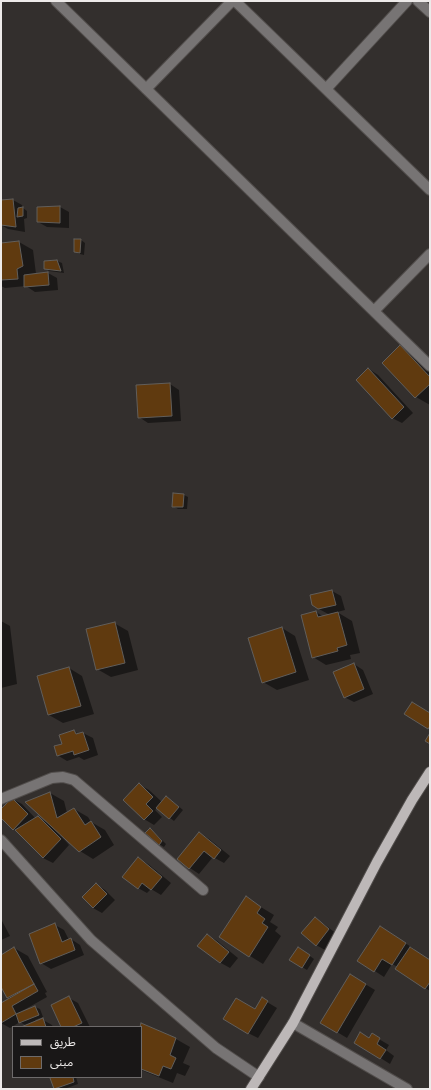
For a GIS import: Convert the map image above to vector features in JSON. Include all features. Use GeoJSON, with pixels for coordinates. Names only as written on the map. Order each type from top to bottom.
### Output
{"type":"FeatureCollection","features":[{"type":"Feature","properties":{"kind":"main road"},"geometry":{"type":"LineString","coordinates":[[252,1089],[292,1023],[377,862],[412,800],[430,772]]}},
{"type":"Feature","properties":{"kind":"street"},"geometry":{"type":"LineString","coordinates":[[56,1],[430,366]]}},
{"type":"Feature","properties":{"kind":"street"},"geometry":{"type":"LineString","coordinates":[[146,89],[234,1],[430,190]]}},
{"type":"Feature","properties":{"kind":"street"},"geometry":{"type":"LineString","coordinates":[[326,89],[407,1]]}},
{"type":"Feature","properties":{"kind":"street"},"geometry":{"type":"LineString","coordinates":[[418,1],[430,12]]}},
{"type":"Feature","properties":{"kind":"street"},"geometry":{"type":"LineString","coordinates":[[374,311],[430,254]]}},
{"type":"Feature","properties":{"kind":"street"},"geometry":{"type":"LineString","coordinates":[[1,799],[52,778],[63,777],[74,780],[203,890]]}},
{"type":"Feature","properties":{"kind":"street"},"geometry":{"type":"LineString","coordinates":[[1,840],[91,940],[216,1048],[258,1077]]}},
{"type":"Feature","properties":{"kind":"street"},"geometry":{"type":"LineString","coordinates":[[292,1023],[407,1089]]}},
{"type":"Feature","properties":{"kind":"building"},"geometry":{"type":"Polygon","coordinates":[[[13,199],[16,227],[1,225],[1,200],[13,199]]]}},
{"type":"Feature","properties":{"kind":"building"},"geometry":{"type":"Polygon","coordinates":[[[60,206],[60,223],[37,222],[37,207],[60,206]]]}},
{"type":"Feature","properties":{"kind":"building"},"geometry":{"type":"Polygon","coordinates":[[[23,207],[23,216],[17,217],[18,208],[23,207]]]}},
{"type":"Feature","properties":{"kind":"building"},"geometry":{"type":"Polygon","coordinates":[[[74,239],[81,239],[80,253],[74,252],[74,239]]]}},
{"type":"Feature","properties":{"kind":"building"},"geometry":{"type":"Polygon","coordinates":[[[19,241],[23,266],[17,269],[18,279],[1,280],[1,243],[19,241]]]}},
{"type":"Feature","properties":{"kind":"building"},"geometry":{"type":"Polygon","coordinates":[[[57,260],[61,271],[44,269],[44,261],[57,260]]]}},
{"type":"Feature","properties":{"kind":"building"},"geometry":{"type":"Polygon","coordinates":[[[48,272],[49,285],[24,287],[24,275],[48,272]]]}},
{"type":"Feature","properties":{"kind":"building"},"geometry":{"type":"Polygon","coordinates":[[[400,345],[430,377],[430,384],[415,398],[382,363],[400,345]]]}},
{"type":"Feature","properties":{"kind":"building"},"geometry":{"type":"Polygon","coordinates":[[[368,368],[404,407],[392,419],[356,380],[368,368]]]}},
{"type":"Feature","properties":{"kind":"building"},"geometry":{"type":"Polygon","coordinates":[[[170,383],[172,416],[138,418],[136,385],[170,383]]]}},
{"type":"Feature","properties":{"kind":"building"},"geometry":{"type":"Polygon","coordinates":[[[173,493],[184,494],[183,507],[172,507],[173,493]]]}},
{"type":"Feature","properties":{"kind":"building"},"geometry":{"type":"Polygon","coordinates":[[[332,590],[336,605],[318,609],[312,605],[310,595],[332,590]]]}},
{"type":"Feature","properties":{"kind":"building"},"geometry":{"type":"Polygon","coordinates":[[[316,611],[318,617],[338,612],[347,645],[337,648],[338,651],[312,658],[301,615],[316,611]]]}},
{"type":"Feature","properties":{"kind":"building"},"geometry":{"type":"Polygon","coordinates":[[[115,622],[125,663],[96,670],[86,629],[115,622]]]}},
{"type":"Feature","properties":{"kind":"building"},"geometry":{"type":"Polygon","coordinates":[[[282,627],[296,672],[262,683],[248,638],[282,627]]]}},
{"type":"Feature","properties":{"kind":"building"},"geometry":{"type":"Polygon","coordinates":[[[354,663],[364,689],[344,698],[333,672],[354,663]]]}},
{"type":"Feature","properties":{"kind":"building"},"geometry":{"type":"Polygon","coordinates":[[[69,667],[81,706],[48,715],[37,676],[69,667]]]}},
{"type":"Feature","properties":{"kind":"building"},"geometry":{"type":"Polygon","coordinates":[[[412,702],[430,713],[430,726],[428,729],[404,714],[412,702]]]}},
{"type":"Feature","properties":{"kind":"building"},"geometry":{"type":"Polygon","coordinates":[[[74,730],[76,734],[83,732],[89,750],[74,755],[73,751],[57,756],[54,746],[62,744],[59,735],[74,730]]]}},
{"type":"Feature","properties":{"kind":"building"},"geometry":{"type":"Polygon","coordinates":[[[430,733],[430,744],[425,741],[430,733]]]}},
{"type":"Feature","properties":{"kind":"building"},"geometry":{"type":"Polygon","coordinates":[[[139,783],[153,797],[146,804],[153,811],[144,820],[123,800],[139,783]]]}},
{"type":"Feature","properties":{"kind":"building"},"geometry":{"type":"Polygon","coordinates":[[[50,792],[57,818],[74,808],[85,825],[91,821],[101,837],[79,852],[25,802],[50,792]]]}},
{"type":"Feature","properties":{"kind":"building"},"geometry":{"type":"Polygon","coordinates":[[[166,796],[179,807],[169,819],[156,808],[166,796]]]}},
{"type":"Feature","properties":{"kind":"building"},"geometry":{"type":"Polygon","coordinates":[[[12,798],[28,814],[13,830],[1,818],[1,809],[12,798]]]}},
{"type":"Feature","properties":{"kind":"building"},"geometry":{"type":"Polygon","coordinates":[[[38,816],[61,839],[43,858],[15,830],[38,816]]]}},
{"type":"Feature","properties":{"kind":"building"},"geometry":{"type":"Polygon","coordinates":[[[150,828],[162,841],[159,845],[145,833],[150,828]]]}},
{"type":"Feature","properties":{"kind":"building"},"geometry":{"type":"Polygon","coordinates":[[[199,832],[221,850],[214,859],[204,851],[189,869],[177,859],[199,832]]]}},
{"type":"Feature","properties":{"kind":"building"},"geometry":{"type":"Polygon","coordinates":[[[138,857],[162,877],[151,890],[142,883],[138,889],[122,877],[138,857]]]}},
{"type":"Feature","properties":{"kind":"building"},"geometry":{"type":"Polygon","coordinates":[[[96,883],[107,894],[93,908],[82,897],[96,883]]]}},
{"type":"Feature","properties":{"kind":"building"},"geometry":{"type":"Polygon","coordinates":[[[246,896],[261,907],[257,913],[265,919],[262,923],[268,927],[249,957],[219,937],[246,896]]]}},
{"type":"Feature","properties":{"kind":"building"},"geometry":{"type":"Polygon","coordinates":[[[315,917],[329,929],[316,946],[301,933],[315,917]]]}},
{"type":"Feature","properties":{"kind":"building"},"geometry":{"type":"Polygon","coordinates":[[[55,923],[62,942],[71,938],[75,950],[40,964],[29,934],[55,923]]]}},
{"type":"Feature","properties":{"kind":"building"},"geometry":{"type":"Polygon","coordinates":[[[380,926],[406,943],[392,965],[382,959],[374,972],[357,961],[380,926]]]}},
{"type":"Feature","properties":{"kind":"building"},"geometry":{"type":"Polygon","coordinates":[[[207,934],[229,952],[220,963],[197,946],[207,934]]]}},
{"type":"Feature","properties":{"kind":"building"},"geometry":{"type":"Polygon","coordinates":[[[14,947],[34,984],[7,998],[1,987],[1,955],[14,947]]]}},
{"type":"Feature","properties":{"kind":"building"},"geometry":{"type":"Polygon","coordinates":[[[298,947],[310,955],[302,968],[289,960],[298,947]]]}},
{"type":"Feature","properties":{"kind":"building"},"geometry":{"type":"Polygon","coordinates":[[[410,947],[430,960],[430,982],[425,989],[395,969],[410,947]]]}},
{"type":"Feature","properties":{"kind":"building"},"geometry":{"type":"Polygon","coordinates":[[[350,974],[366,984],[337,1033],[320,1023],[350,974]]]}},
{"type":"Feature","properties":{"kind":"building"},"geometry":{"type":"Polygon","coordinates":[[[34,984],[38,991],[12,1006],[16,1014],[1,1023],[1,1003],[34,984]]]}},
{"type":"Feature","properties":{"kind":"building"},"geometry":{"type":"Polygon","coordinates":[[[69,996],[82,1023],[75,1026],[61,1026],[51,1005],[69,996]]]}},
{"type":"Feature","properties":{"kind":"building"},"geometry":{"type":"Polygon","coordinates":[[[262,997],[268,1001],[248,1034],[223,1019],[236,998],[255,1009],[262,997]]]}},
{"type":"Feature","properties":{"kind":"building"},"geometry":{"type":"Polygon","coordinates":[[[35,1006],[39,1015],[19,1023],[16,1014],[35,1006]]]}},
{"type":"Feature","properties":{"kind":"building"},"geometry":{"type":"Polygon","coordinates":[[[43,1018],[46,1026],[23,1026],[43,1018]]]}},
{"type":"Feature","properties":{"kind":"building"},"geometry":{"type":"Polygon","coordinates":[[[141,1023],[176,1038],[170,1055],[176,1058],[171,1069],[163,1066],[159,1076],[142,1069],[142,1026],[140,1026],[141,1023]]]}},
{"type":"Feature","properties":{"kind":"building"},"geometry":{"type":"Polygon","coordinates":[[[360,1032],[369,1038],[372,1033],[380,1038],[377,1044],[386,1050],[380,1059],[354,1043],[360,1032]]]}},
{"type":"Feature","properties":{"kind":"building"},"geometry":{"type":"Polygon","coordinates":[[[50,1078],[73,1078],[74,1082],[54,1089],[50,1078]]]}}]}
